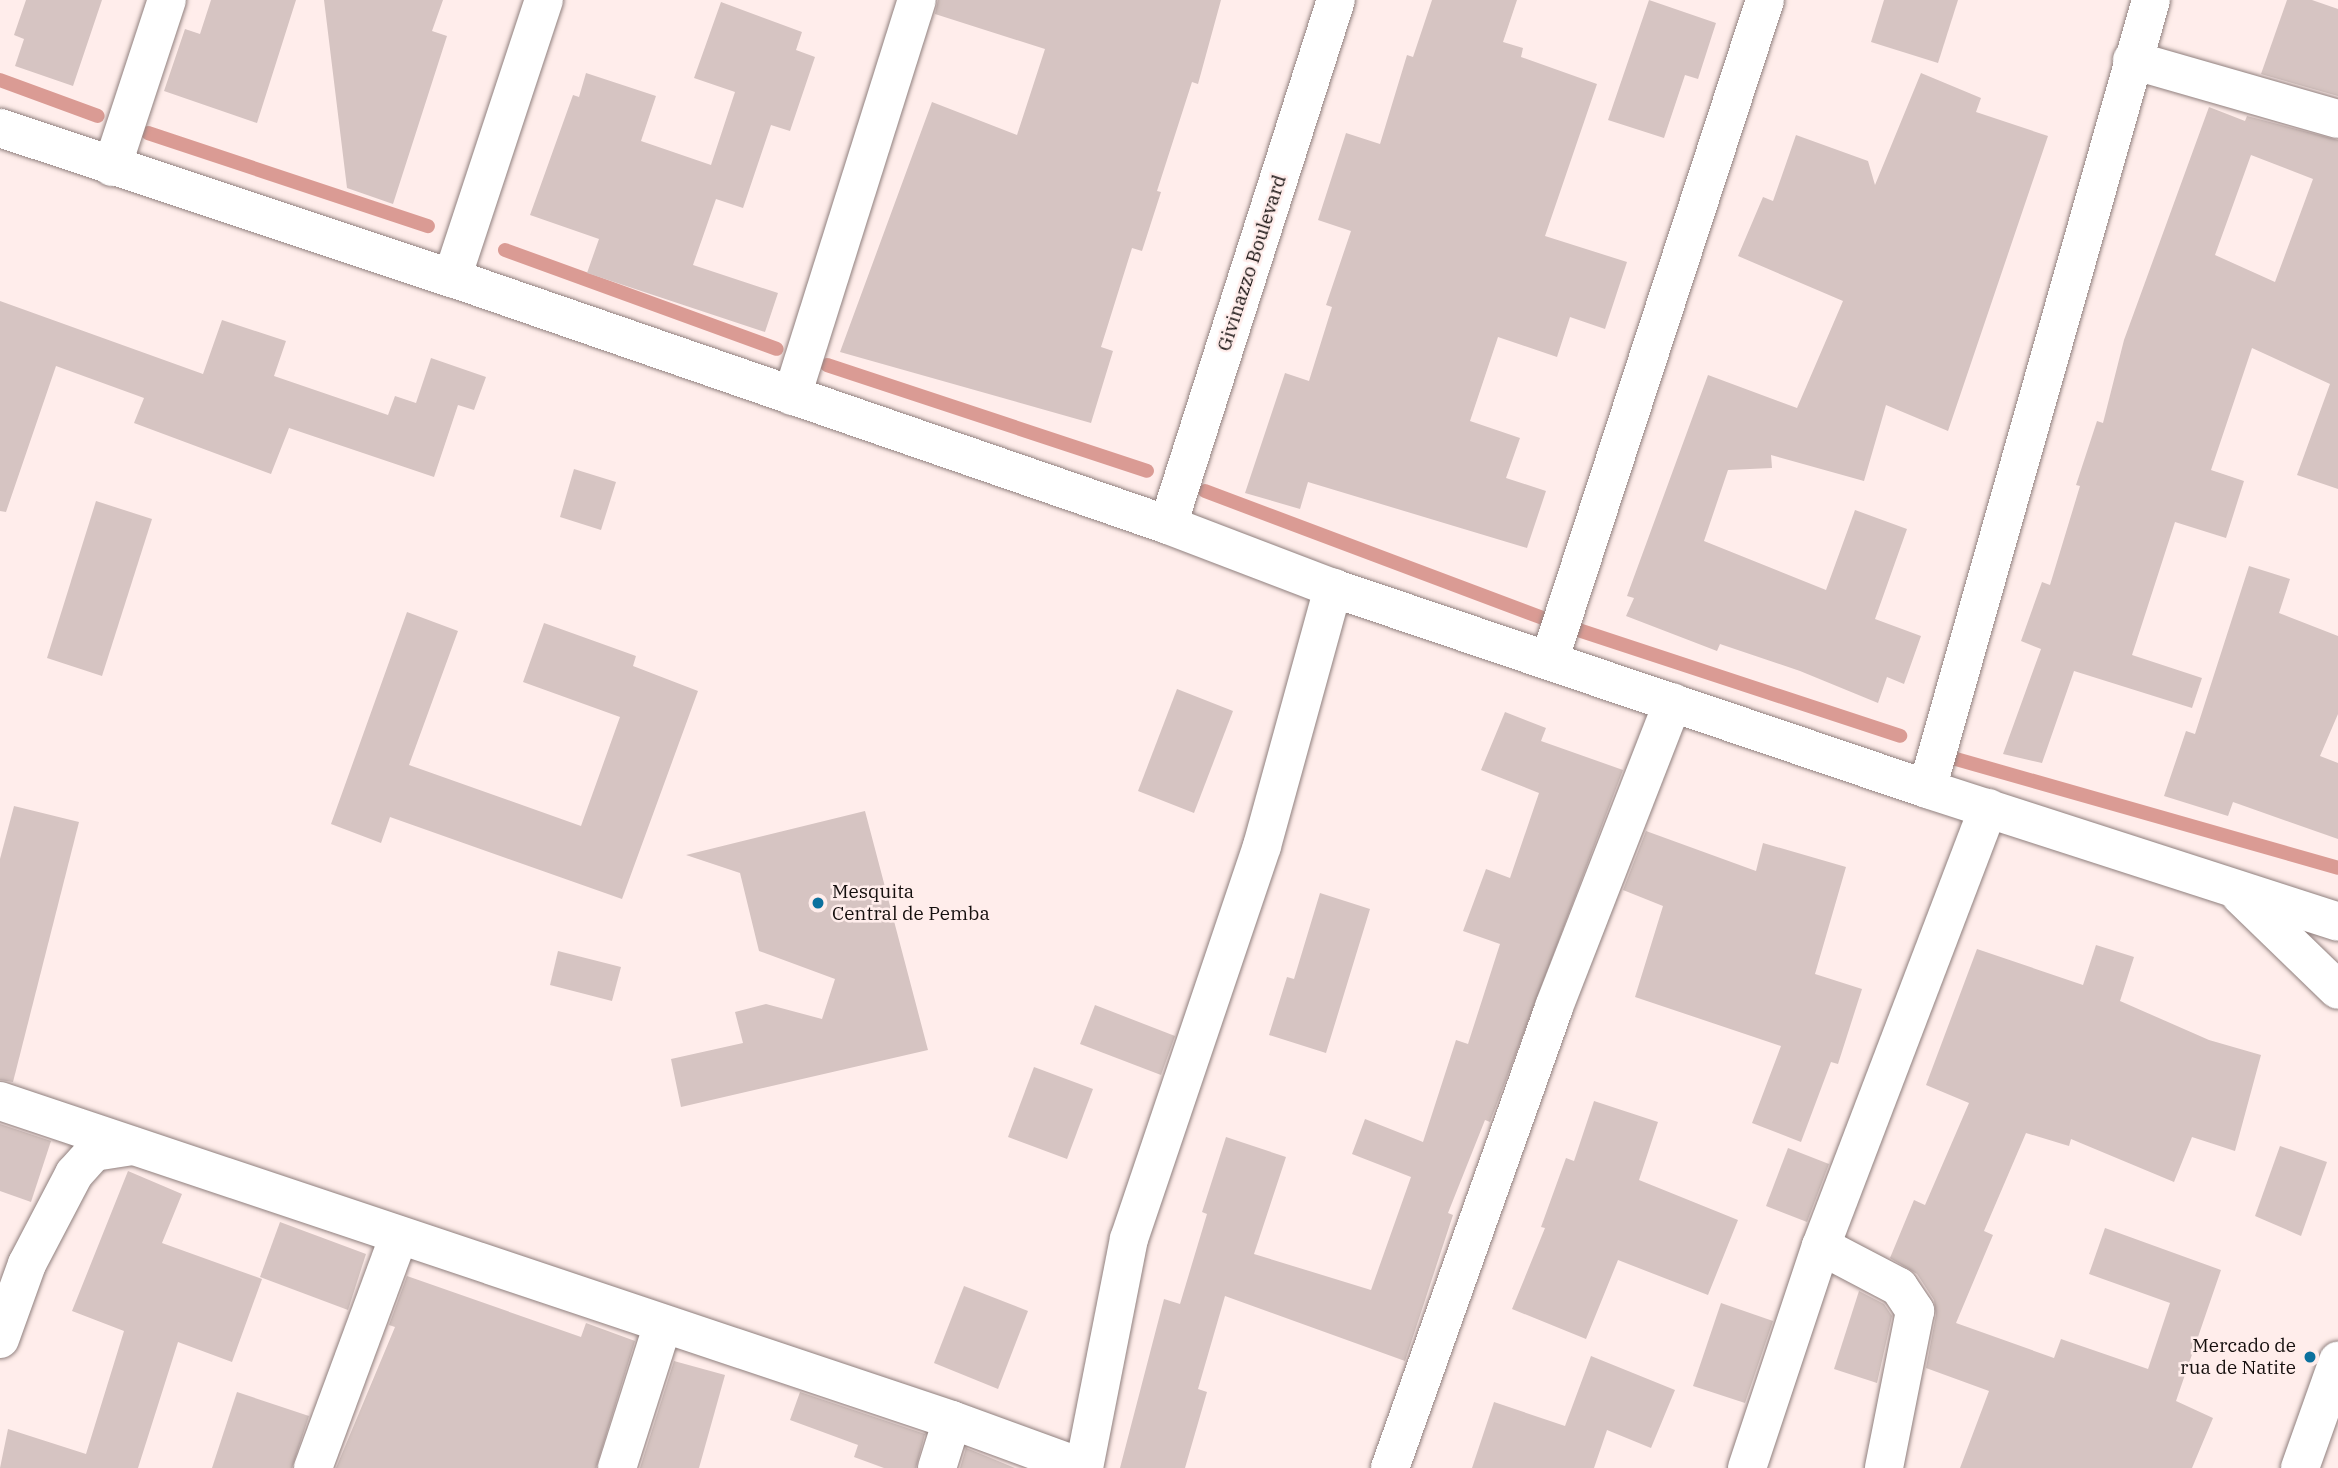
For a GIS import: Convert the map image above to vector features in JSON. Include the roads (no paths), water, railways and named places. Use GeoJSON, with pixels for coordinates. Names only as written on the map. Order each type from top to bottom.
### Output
{"type":"FeatureCollection","features":[{"type":"Feature","properties":{"kind":"street"},"geometry":{"type":"LineString","coordinates":[[112,167],[167,0]]}},
{"type":"Feature","properties":{"kind":"street"},"geometry":{"type":"LineString","coordinates":[[453,278],[544,0]]}},
{"type":"Feature","properties":{"kind":"street"},"geometry":{"type":"LineString","coordinates":[[792,396],[917,0]]}},
{"type":"Feature","properties":{"kind":"street","name":"Givinazzo Boulevard"},"geometry":{"type":"LineString","coordinates":[[1168,525],[1336,0]]}},
{"type":"Feature","properties":{"kind":"street"},"geometry":{"type":"LineString","coordinates":[[1549,661],[1765,0]]}},
{"type":"Feature","properties":{"kind":"street"},"geometry":{"type":"LineString","coordinates":[[1927,789],[2151,0]]}},
{"type":"Feature","properties":{"kind":"street"},"geometry":{"type":"LineString","coordinates":[[2132,60],[2338,119]]}},
{"type":"Feature","properties":{"kind":"street"},"geometry":{"type":"LineString","coordinates":[[0,128],[453,278],[1168,525],[1333,588],[1927,789],[2338,922]]}},
{"type":"Feature","properties":{"kind":"street"},"geometry":{"type":"LineString","coordinates":[[0,1101],[952,1420],[1083,1468],[1129,1239],[1262,846],[1333,588]]}},
{"type":"Feature","properties":{"kind":"street"},"geometry":{"type":"LineString","coordinates":[[1390,1468],[1554,1007],[1673,702]]}},
{"type":"Feature","properties":{"kind":"street"},"geometry":{"type":"LineString","coordinates":[[1748,1468],[1821,1246],[1988,808]]}},
{"type":"Feature","properties":{"kind":"street"},"geometry":{"type":"LineString","coordinates":[[2233,889],[2338,990]]}},
{"type":"Feature","properties":{"kind":"street"},"geometry":{"type":"LineString","coordinates":[[0,1339],[27,1264],[74,1174],[94,1152],[133,1146]]}},
{"type":"Feature","properties":{"kind":"street"},"geometry":{"type":"LineString","coordinates":[[313,1468],[399,1235]]}},
{"type":"Feature","properties":{"kind":"street"},"geometry":{"type":"LineString","coordinates":[[1821,1246],[1899,1287],[1915,1311],[1884,1468]]}},
{"type":"Feature","properties":{"kind":"street"},"geometry":{"type":"LineString","coordinates":[[617,1468],[663,1324]]}},
{"type":"Feature","properties":{"kind":"street"},"geometry":{"type":"LineString","coordinates":[[2300,1468],[2338,1362]]}},
{"type":"Feature","properties":{"kind":"street"},"geometry":{"type":"LineString","coordinates":[[937,1468],[952,1420]]}},
{"type":"Feature","properties":{"kind":"waterway"},"geometry":{"type":"LineString","coordinates":[[0,80],[98,116]]}},
{"type":"Feature","properties":{"kind":"waterway"},"geometry":{"type":"LineString","coordinates":[[148,133],[428,226]]}},
{"type":"Feature","properties":{"kind":"waterway"},"geometry":{"type":"LineString","coordinates":[[505,250],[777,349]]}},
{"type":"Feature","properties":{"kind":"waterway"},"geometry":{"type":"LineString","coordinates":[[827,365],[1147,471]]}},
{"type":"Feature","properties":{"kind":"waterway"},"geometry":{"type":"LineString","coordinates":[[1205,491],[1545,619],[1900,736]]}},
{"type":"Feature","properties":{"kind":"waterway"},"geometry":{"type":"LineString","coordinates":[[1956,759],[2338,868]]}},
{"type":"Feature","properties":{"kind":"place","name":"Mesquita Central de Pemba"},"geometry":{"type":"Point","coordinates":[818,903]}},
{"type":"Feature","properties":{"kind":"place","name":"Mercado de rua de Natite"},"geometry":{"type":"Point","coordinates":[2310,1357]}}]}
